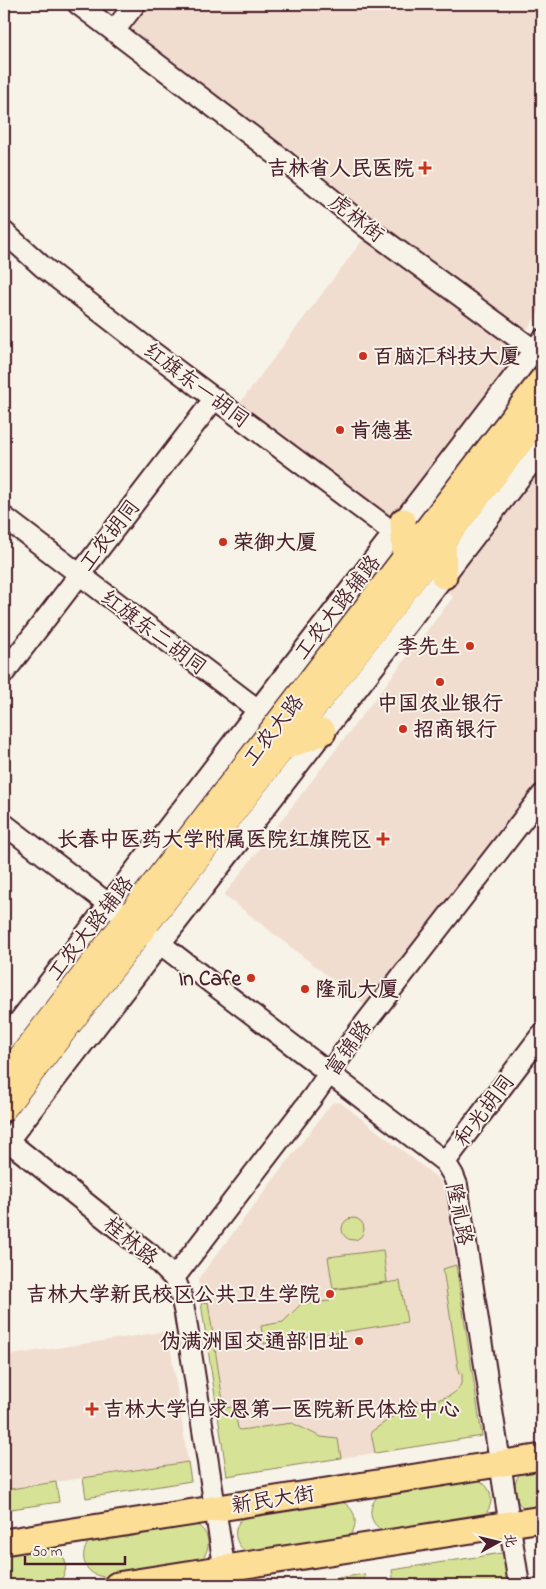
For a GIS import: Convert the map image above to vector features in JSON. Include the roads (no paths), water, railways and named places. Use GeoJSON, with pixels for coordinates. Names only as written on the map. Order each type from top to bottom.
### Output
{"type":"FeatureCollection","features":[{"type":"Feature","properties":{"kind":"main road","name":"工农大路"},"geometry":{"type":"LineString","coordinates":[[4,1108],[135,924],[405,559],[542,380]]}},
{"type":"Feature","properties":{"kind":"main road","name":"工农大路"},"geometry":{"type":"LineString","coordinates":[[4,1079],[282,748],[542,413]]}},
{"type":"Feature","properties":{"kind":"main road"},"geometry":{"type":"LineString","coordinates":[[398,527],[405,559]]}},
{"type":"Feature","properties":{"kind":"main road"},"geometry":{"type":"LineString","coordinates":[[444,540],[444,576]]}},
{"type":"Feature","properties":{"kind":"main road"},"geometry":{"type":"LineString","coordinates":[[282,748],[323,732]]}},
{"type":"Feature","properties":{"kind":"main road","name":"新民大街"},"geometry":{"type":"LineString","coordinates":[[4,1542],[542,1457]]}},
{"type":"Feature","properties":{"kind":"main road"},"geometry":{"type":"LineString","coordinates":[[117,1585],[226,1577],[542,1519]]}},
{"type":"Feature","properties":{"kind":"street","name":"虎林街"},"geometry":{"type":"LineString","coordinates":[[78,4],[282,158],[366,226],[540,348]]}},
{"type":"Feature","properties":{"kind":"street"},"geometry":{"type":"LineString","coordinates":[[114,31],[135,4]]}},
{"type":"Feature","properties":{"kind":"street","name":"红旗东一胡同"},"geometry":{"type":"LineString","coordinates":[[4,232],[43,267],[143,345],[398,527]]}},
{"type":"Feature","properties":{"kind":"street","name":"工农大路辅路"},"geometry":{"type":"LineString","coordinates":[[6,1144],[258,710],[398,527],[540,348]]}},
{"type":"Feature","properties":{"kind":"street","name":"工农胡同"},"geometry":{"type":"LineString","coordinates":[[4,673],[216,398]]}},
{"type":"Feature","properties":{"kind":"street","name":"工农大路辅路"},"geometry":{"type":"LineString","coordinates":[[4,1041],[135,924],[323,732],[542,449]]}},
{"type":"Feature","properties":{"kind":"street","name":"红旗东二胡同"},"geometry":{"type":"LineString","coordinates":[[4,516],[258,710]]}},
{"type":"Feature","properties":{"kind":"street","name":"富锦路"},"geometry":{"type":"LineString","coordinates":[[174,1278],[353,1039],[542,795]]}},
{"type":"Feature","properties":{"kind":"street","name":"隆礼路"},"geometry":{"type":"LineString","coordinates":[[4,824],[445,1162],[457,1184],[519,1585]]}},
{"type":"Feature","properties":{"kind":"street","name":"和光胡同"},"geometry":{"type":"LineString","coordinates":[[445,1162],[542,1034]]}},
{"type":"Feature","properties":{"kind":"street","name":"桂林路"},"geometry":{"type":"LineString","coordinates":[[6,1144],[150,1255],[174,1278],[180,1292],[185,1314],[226,1577]]}},
{"type":"Feature","properties":{"kind":"place","name":"吉林省人民医院"},"geometry":{"type":"Point","coordinates":[425,168]}},
{"type":"Feature","properties":{"kind":"place","name":"百脑汇科技大厦"},"geometry":{"type":"Point","coordinates":[363,356]}},
{"type":"Feature","properties":{"kind":"place","name":"肯德基"},"geometry":{"type":"Point","coordinates":[340,430]}},
{"type":"Feature","properties":{"kind":"place","name":"荣御大厦"},"geometry":{"type":"Point","coordinates":[223,542]}},
{"type":"Feature","properties":{"kind":"place","name":"李先生"},"geometry":{"type":"Point","coordinates":[470,646]}},
{"type":"Feature","properties":{"kind":"place","name":"中国农业银行"},"geometry":{"type":"Point","coordinates":[440,682]}},
{"type":"Feature","properties":{"kind":"place","name":"招商银行"},"geometry":{"type":"Point","coordinates":[403,729]}},
{"type":"Feature","properties":{"kind":"place","name":"长春中医药大学附属医院红旗院区"},"geometry":{"type":"Point","coordinates":[383,839]}},
{"type":"Feature","properties":{"kind":"place","name":"In Cafe"},"geometry":{"type":"Point","coordinates":[251,978]}},
{"type":"Feature","properties":{"kind":"place","name":"隆礼大厦"},"geometry":{"type":"Point","coordinates":[305,989]}},
{"type":"Feature","properties":{"kind":"place","name":"吉林大学新民校区公共卫生学院"},"geometry":{"type":"Point","coordinates":[330,1294]}},
{"type":"Feature","properties":{"kind":"place","name":"伪满洲国交通部旧址"},"geometry":{"type":"Point","coordinates":[359,1341]}},
{"type":"Feature","properties":{"kind":"place","name":"吉林大学白求恩第一医院新民体检中心"},"geometry":{"type":"Point","coordinates":[92,1409]}}]}
